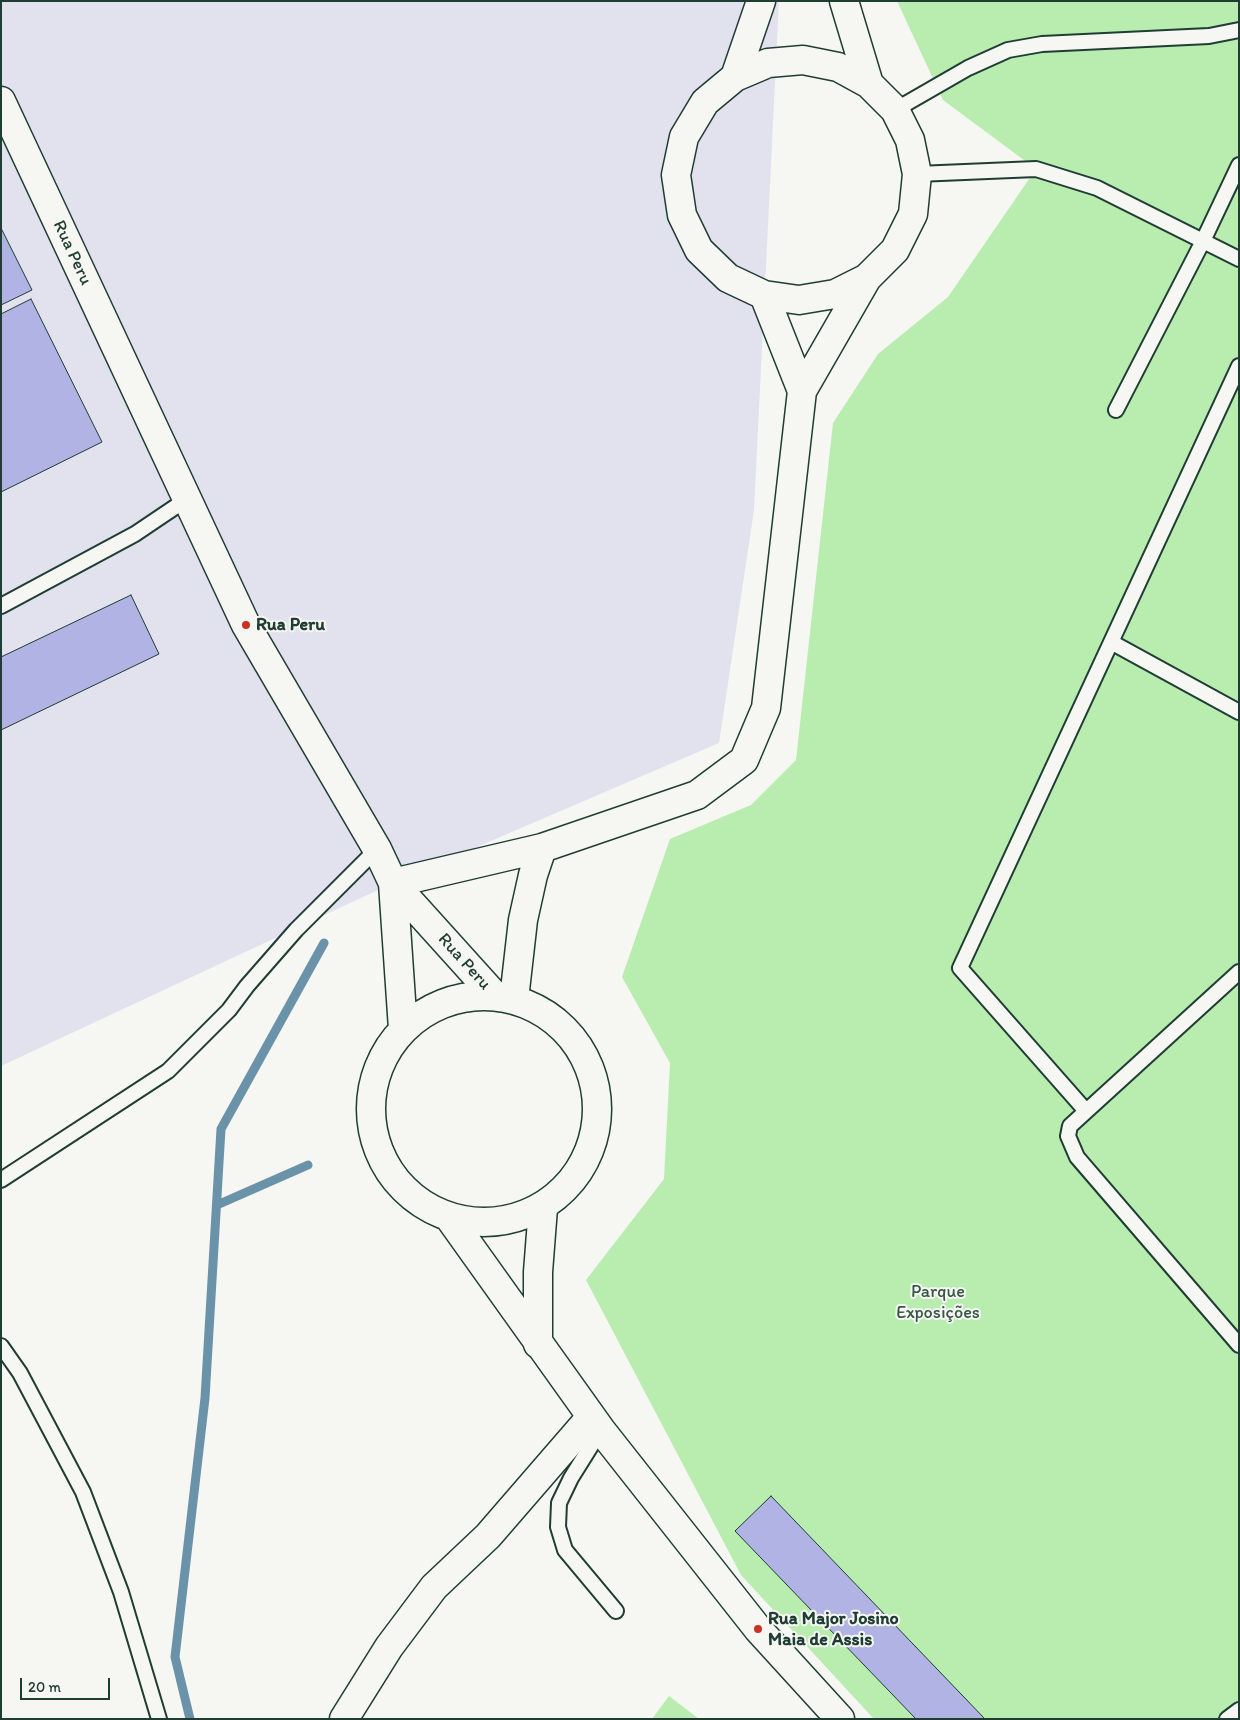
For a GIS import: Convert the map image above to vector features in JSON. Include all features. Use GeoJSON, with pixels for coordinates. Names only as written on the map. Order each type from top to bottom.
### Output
{"type":"FeatureCollection","features":[{"type":"Feature","properties":{"kind":"street"},"geometry":{"type":"LineString","coordinates":[[735,77],[761,1]]}},
{"type":"Feature","properties":{"kind":"street"},"geometry":{"type":"LineString","coordinates":[[844,1],[869,84]]}},
{"type":"Feature","properties":{"kind":"street"},"geometry":{"type":"LineString","coordinates":[[393,883],[542,848],[697,795],[744,760],[766,708],[802,391],[867,278],[895,250],[913,214],[917,174],[910,140],[895,110],[869,84],[838,67],[803,60],[768,63],[735,77],[704,102],[684,137],[676,175],[682,215],[700,250],[728,278],[764,295],[799,300],[835,294],[867,278]]}},
{"type":"Feature","properties":{"kind":"street","name":"Rua Peru"},"geometry":{"type":"LineString","coordinates":[[1,101],[246,625],[377,849],[393,883],[505,997]]}},
{"type":"Feature","properties":{"kind":"street"},"geometry":{"type":"LineString","coordinates":[[764,295],[802,391]]}},
{"type":"Feature","properties":{"kind":"street"},"geometry":{"type":"LineString","coordinates":[[505,997],[533,875],[542,848]]}},
{"type":"Feature","properties":{"kind":"street","name":"Rua Peru"},"geometry":{"type":"LineString","coordinates":[[393,883],[403,1029]]}},
{"type":"Feature","properties":{"kind":"street"},"geometry":{"type":"LineString","coordinates":[[461,997],[505,997],[554,1019],[584,1052],[598,1094],[596,1139],[576,1178],[543,1208],[498,1224],[451,1220],[416,1202],[389,1173],[373,1138],[370,1099],[380,1062],[403,1029],[429,1008],[461,997]]}},
{"type":"Feature","properties":{"kind":"street"},"geometry":{"type":"LineString","coordinates":[[538,1344],[538,1272],[543,1208]]}},
{"type":"Feature","properties":{"kind":"street"},"geometry":{"type":"LineString","coordinates":[[451,1220],[596,1424],[758,1629],[840,1719]]}},
{"type":"Feature","properties":{"kind":"street"},"geometry":{"type":"LineString","coordinates":[[344,1719],[389,1647],[434,1587],[488,1536],[596,1424]]}},
{"type":"Feature","properties":{"kind":"lane"},"geometry":{"type":"LineString","coordinates":[[895,110],[968,68],[1008,50],[1042,44],[1209,36],[1239,30]]}},
{"type":"Feature","properties":{"kind":"lane"},"geometry":{"type":"LineString","coordinates":[[1116,410],[1203,241],[1239,165]]}},
{"type":"Feature","properties":{"kind":"lane"},"geometry":{"type":"LineString","coordinates":[[917,174],[1036,169],[1097,188],[1239,259]]}},
{"type":"Feature","properties":{"kind":"lane"},"geometry":{"type":"LineString","coordinates":[[1086,1111],[960,968],[1239,366]]}},
{"type":"Feature","properties":{"kind":"lane"},"geometry":{"type":"LineString","coordinates":[[1,606],[135,534],[187,499]]}},
{"type":"Feature","properties":{"kind":"lane"},"geometry":{"type":"LineString","coordinates":[[1111,642],[1239,712]]}},
{"type":"Feature","properties":{"kind":"lane"},"geometry":{"type":"LineString","coordinates":[[1,1180],[168,1071],[228,1010],[296,930],[377,849]]}},
{"type":"Feature","properties":{"kind":"lane"},"geometry":{"type":"LineString","coordinates":[[1239,972],[1070,1126],[1068,1136],[1077,1157],[1239,1345]]}},
{"type":"Feature","properties":{"kind":"lane"},"geometry":{"type":"LineString","coordinates":[[1,1346],[20,1373],[83,1492],[121,1592],[159,1719]]}},
{"type":"Feature","properties":{"kind":"lane"},"geometry":{"type":"LineString","coordinates":[[596,1424],[559,1504],[558,1527],[565,1550],[616,1611]]}},
{"type":"Feature","properties":{"kind":"lane"},"geometry":{"type":"LineString","coordinates":[[1227,1719],[1239,1710]]}},
{"type":"Feature","properties":{"kind":"shaded area"},"geometry":{"type":"Polygon","coordinates":[[[1,1],[779,1],[754,510],[719,743],[393,883],[1,1066],[1,1]]]}},
{"type":"Feature","properties":{"kind":"green space","name":"Parque Exposições"},"geometry":{"type":"Polygon","coordinates":[[[897,1],[1239,1],[1239,1719],[874,1719],[741,1575],[586,1280],[664,1179],[670,1063],[622,977],[670,839],[751,805],[796,760],[833,423],[878,354],[948,297],[1036,169],[943,100],[897,1]]]}},
{"type":"Feature","properties":{"kind":"green space"},"geometry":{"type":"Polygon","coordinates":[[[669,1696],[699,1719],[652,1719],[669,1696]]]}},
{"type":"Feature","properties":{"kind":"building"},"geometry":{"type":"Polygon","coordinates":[[[1,228],[32,290],[1,305],[1,228]]]}},
{"type":"Feature","properties":{"kind":"building"},"geometry":{"type":"Polygon","coordinates":[[[31,299],[102,442],[1,492],[1,314],[31,299]]]}},
{"type":"Feature","properties":{"kind":"building"},"geometry":{"type":"Polygon","coordinates":[[[131,595],[159,654],[1,730],[1,657],[131,595]]]}},
{"type":"Feature","properties":{"kind":"building"},"geometry":{"type":"Polygon","coordinates":[[[771,1496],[985,1719],[916,1719],[735,1531],[771,1496]]]}},
{"type":"Feature","properties":{"kind":"waterway"},"geometry":{"type":"LineString","coordinates":[[190,1719],[175,1657],[205,1398],[221,1129],[324,943]]}},
{"type":"Feature","properties":{"kind":"waterway"},"geometry":{"type":"LineString","coordinates":[[217,1205],[308,1165]]}},
{"type":"Feature","properties":{"kind":"place","name":"Rua Peru"},"geometry":{"type":"Point","coordinates":[246,625]}},
{"type":"Feature","properties":{"kind":"place","name":"Rua Major Josino Maia de Assis"},"geometry":{"type":"Point","coordinates":[758,1629]}}]}
